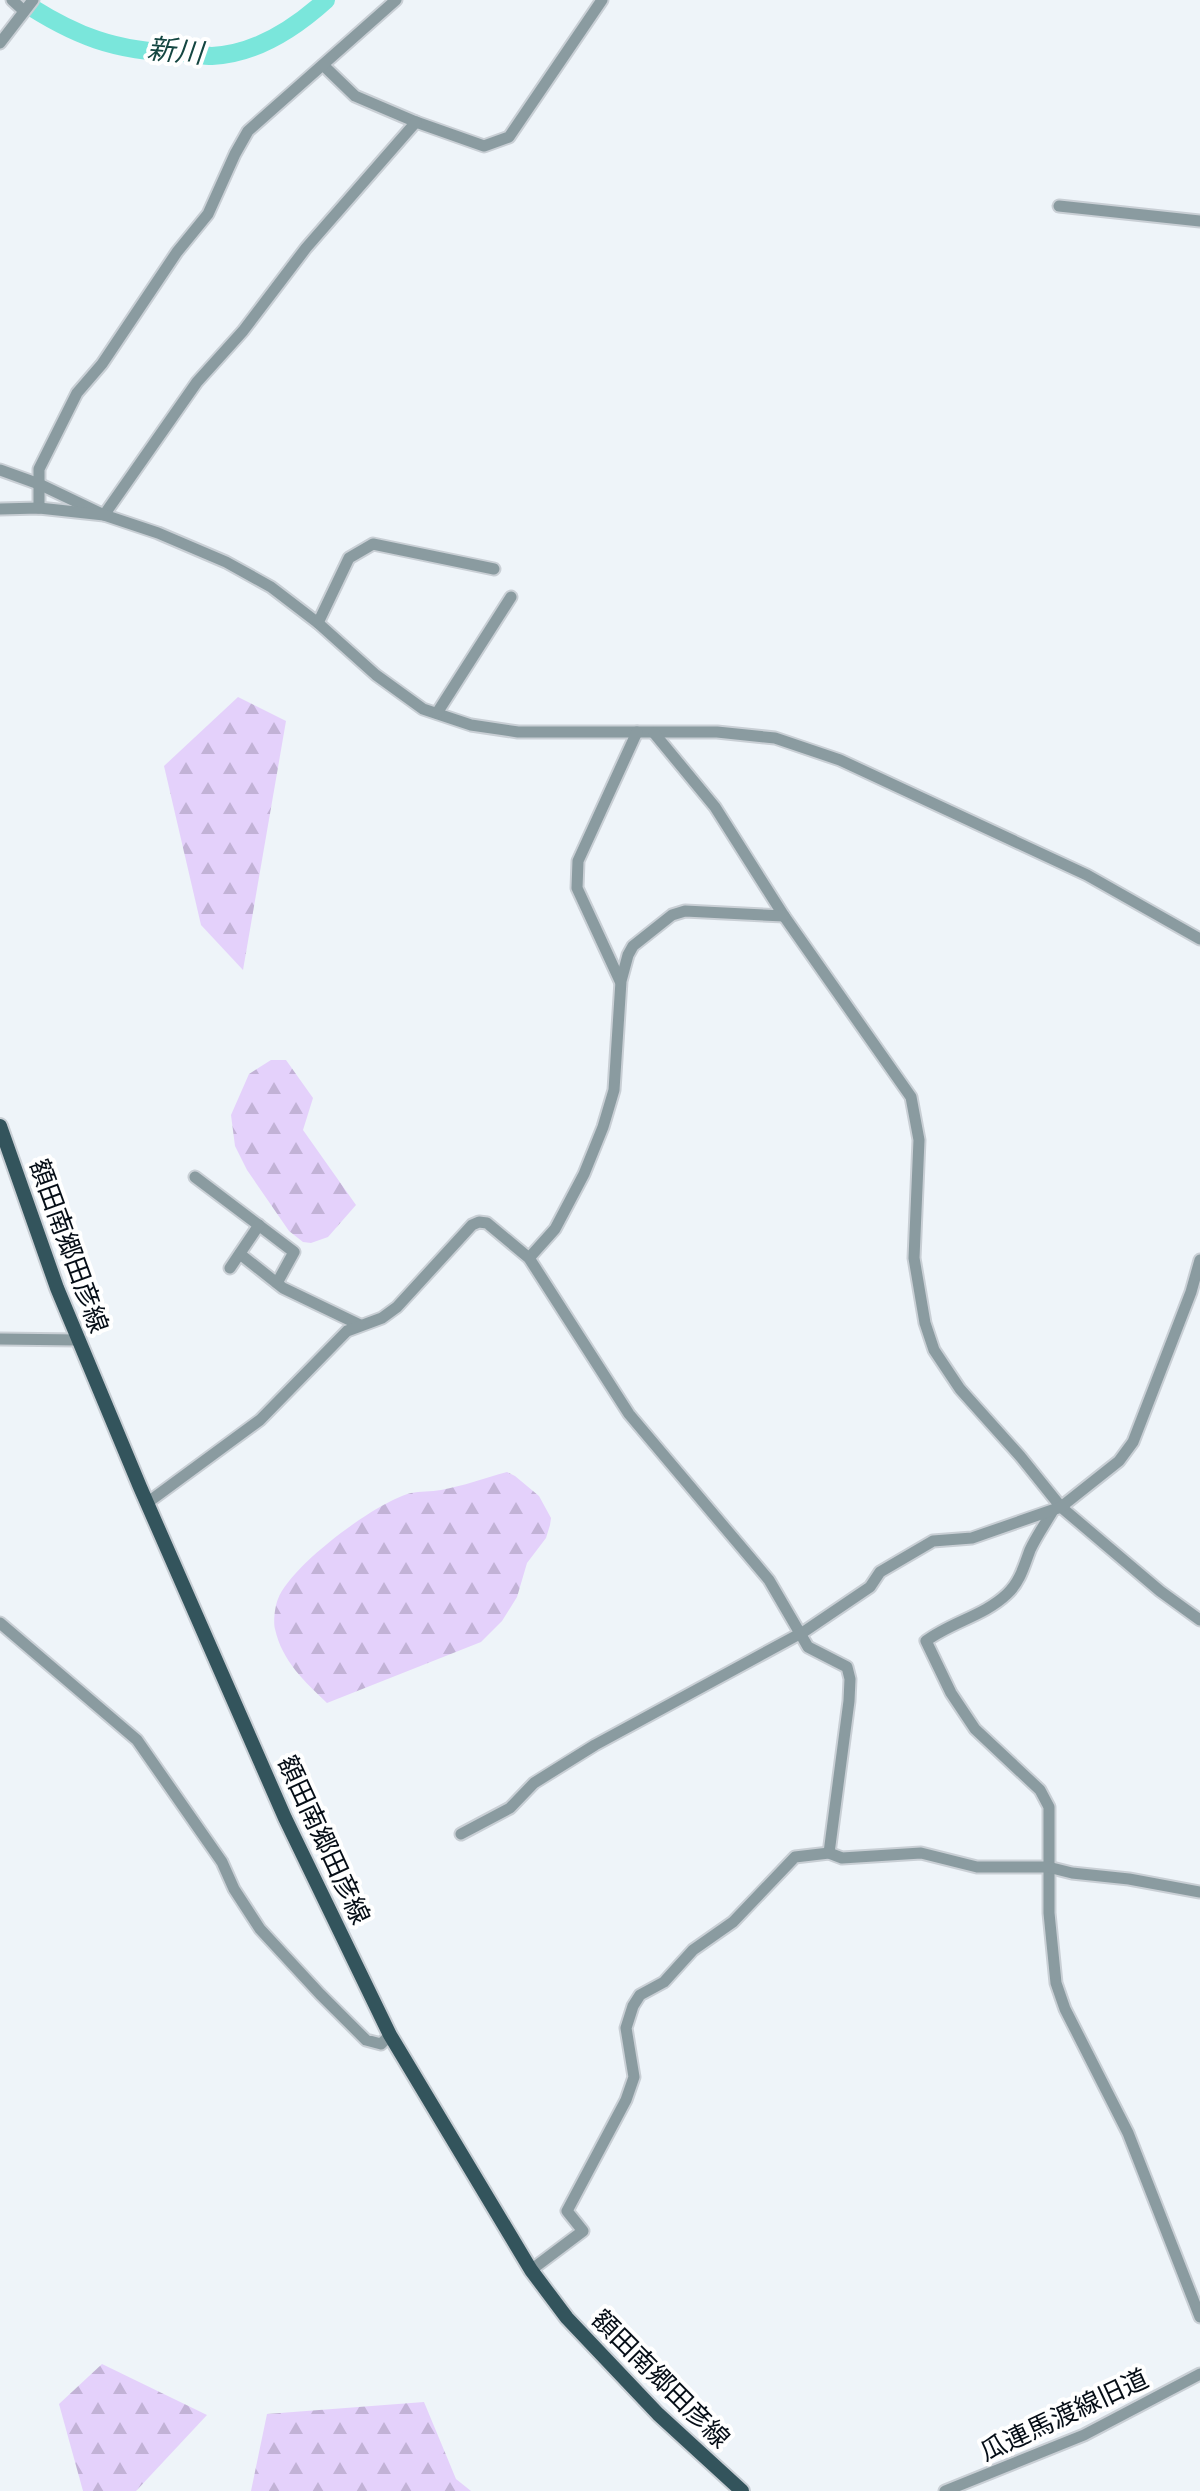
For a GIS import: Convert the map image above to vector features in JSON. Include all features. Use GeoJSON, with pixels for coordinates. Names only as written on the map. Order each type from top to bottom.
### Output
{"type":"FeatureCollection","features":[{"type":"Feature","properties":{"kind":"main road","name":"額田南郷田彦線"},"geometry":{"type":"LineString","coordinates":[[0,1126],[78,1340],[147,1503],[285,1818],[390,2035],[531,2270],[567,2318],[648,2404],[742,2491]]}},
{"type":"Feature","properties":{"kind":"street"},"geometry":{"type":"LineString","coordinates":[[0,43],[28,6],[12,0]]}},
{"type":"Feature","properties":{"kind":"street"},"geometry":{"type":"LineString","coordinates":[[39,508],[39,469],[77,393],[102,364],[177,252],[208,214],[248,131],[396,0]]}},
{"type":"Feature","properties":{"kind":"street"},"geometry":{"type":"LineString","coordinates":[[323,65],[355,96],[484,146],[509,137],[602,0]]}},
{"type":"Feature","properties":{"kind":"street"},"geometry":{"type":"LineString","coordinates":[[104,515],[197,382],[243,331],[306,248],[416,122]]}},
{"type":"Feature","properties":{"kind":"street"},"geometry":{"type":"LineString","coordinates":[[1059,206],[1200,221]]}},
{"type":"Feature","properties":{"kind":"street"},"geometry":{"type":"LineString","coordinates":[[0,470],[39,484],[104,515],[158,533],[226,562],[271,587],[318,623],[376,675],[423,709],[471,725],[518,732],[717,732],[775,738],[840,760],[1087,875],[1200,939]]}},
{"type":"Feature","properties":{"kind":"street"},"geometry":{"type":"LineString","coordinates":[[0,509],[39,508],[104,515]]}},
{"type":"Feature","properties":{"kind":"street"},"geometry":{"type":"LineString","coordinates":[[318,623],[349,558],[373,544],[494,569]]}},
{"type":"Feature","properties":{"kind":"street"},"geometry":{"type":"LineString","coordinates":[[437,713],[511,597]]}},
{"type":"Feature","properties":{"kind":"street"},"geometry":{"type":"LineString","coordinates":[[621,981],[577,888],[578,861],[637,732]]}},
{"type":"Feature","properties":{"kind":"street"},"geometry":{"type":"LineString","coordinates":[[654,733],[715,807],[784,916],[911,1097],[919,1140],[914,1258],[925,1323],[934,1350],[960,1389],[1020,1456],[1056,1510],[1200,1620]]}},
{"type":"Feature","properties":{"kind":"street"},"geometry":{"type":"LineString","coordinates":[[529,1258],[555,1229],[584,1174],[603,1127],[614,1090],[621,981],[633,946],[672,915],[685,911],[784,916]]}},
{"type":"Feature","properties":{"kind":"street"},"geometry":{"type":"LineString","coordinates":[[195,1177],[294,1252],[277,1283]]}},
{"type":"Feature","properties":{"kind":"street"},"geometry":{"type":"LineString","coordinates":[[147,1503],[260,1420],[347,1331],[382,1318],[397,1307],[472,1225],[487,1223],[529,1258],[629,1414],[769,1580],[808,1647],[847,1667],[850,1679],[829,1853]]}},
{"type":"Feature","properties":{"kind":"street"},"geometry":{"type":"LineString","coordinates":[[230,1268],[259,1225]]}},
{"type":"Feature","properties":{"kind":"street"},"geometry":{"type":"LineString","coordinates":[[240,1254],[277,1283],[360,1325]]}},
{"type":"Feature","properties":{"kind":"street"},"geometry":{"type":"LineString","coordinates":[[1200,1260],[1191,1292],[1133,1442],[1119,1461],[1056,1510],[1031,1548],[1021,1576],[1007,1594],[926,1641],[951,1693],[975,1729],[1040,1790],[1049,1807],[1051,1946],[1056,1983],[1065,2009],[1128,2133],[1200,2317]]}},
{"type":"Feature","properties":{"kind":"street"},"geometry":{"type":"LineString","coordinates":[[0,1339],[78,1340]]}},
{"type":"Feature","properties":{"kind":"street"},"geometry":{"type":"LineString","coordinates":[[461,1834],[510,1808],[534,1783],[595,1745],[647,1719],[798,1632],[805,1631],[870,1587],[880,1572],[933,1541],[972,1538],[1056,1510]]}},
{"type":"Feature","properties":{"kind":"street"},"geometry":{"type":"LineString","coordinates":[[0,1623],[137,1740],[222,1862],[234,1889],[260,1929],[320,1994],[366,2040],[381,2044],[390,2035]]}},
{"type":"Feature","properties":{"kind":"street"},"geometry":{"type":"LineString","coordinates":[[531,2270],[583,2231],[567,2211],[626,2100],[634,2077],[626,2028],[640,1995],[664,1982],[693,1950],[733,1922],[795,1857],[829,1853],[842,1858],[921,1853],[977,1867],[1048,1867],[1200,1892]]}},
{"type":"Feature","properties":{"kind":"street","name":"瓜連馬渡線旧道"},"geometry":{"type":"LineString","coordinates":[[945,2491],[1068,2442],[1200,2374]]}},
{"type":"Feature","properties":{"kind":"green space"},"geometry":{"type":"Polygon","coordinates":[[[238,697],[286,721],[243,970],[201,925],[164,766],[238,697]]]}},
{"type":"Feature","properties":{"kind":"green space"},"geometry":{"type":"Polygon","coordinates":[[[271,1060],[286,1060],[313,1098],[303,1130],[356,1205],[328,1237],[311,1243],[303,1242],[289,1231],[247,1170],[235,1146],[231,1115],[249,1074],[271,1060]]]}},
{"type":"Feature","properties":{"kind":"green space"},"geometry":{"type":"Polygon","coordinates":[[[507,1472],[539,1496],[551,1518],[546,1538],[527,1563],[517,1597],[502,1621],[481,1642],[327,1703],[295,1670],[278,1641],[274,1626],[275,1610],[286,1585],[299,1569],[336,1537],[396,1499],[507,1472]]]}},
{"type":"Feature","properties":{"kind":"green space"},"geometry":{"type":"Polygon","coordinates":[[[102,2364],[207,2415],[136,2491],[83,2491],[59,2404],[102,2364]]]}},
{"type":"Feature","properties":{"kind":"green space"},"geometry":{"type":"Polygon","coordinates":[[[424,2402],[456,2479],[471,2491],[251,2491],[267,2414],[424,2402]]]}},
{"type":"Feature","properties":{"kind":"waterway","name":"新川"},"geometry":{"type":"LineString","coordinates":[[20,0],[96,40],[136,49],[212,56],[244,50],[274,38],[326,0]]}}]}
